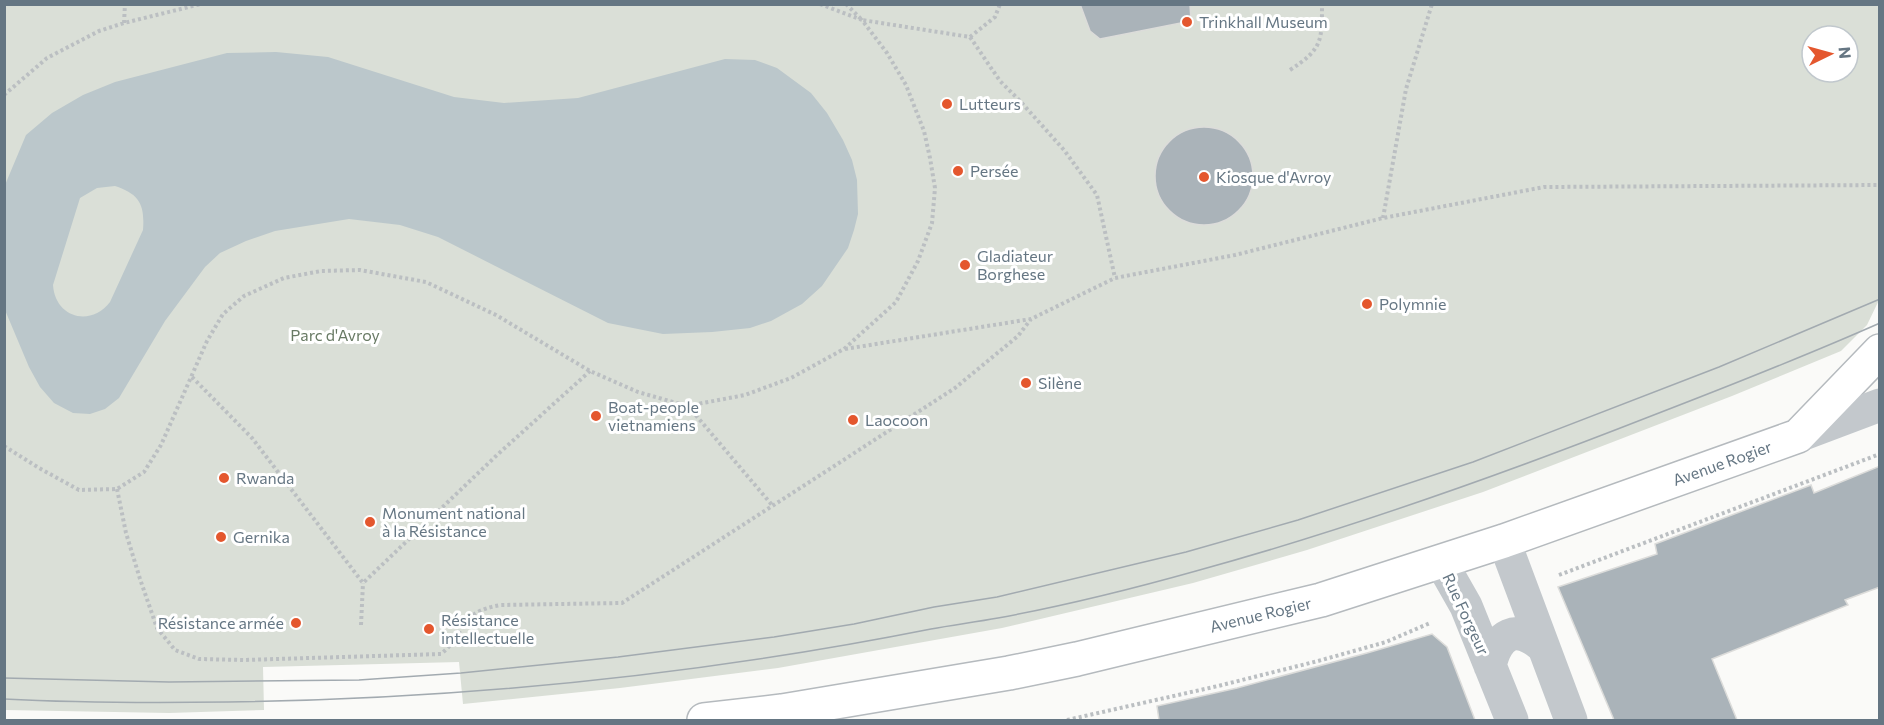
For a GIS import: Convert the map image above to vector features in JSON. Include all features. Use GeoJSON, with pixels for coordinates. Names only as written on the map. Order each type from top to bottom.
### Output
{"type":"FeatureCollection","features":[{"type":"Feature","properties":{"kind":"main road"},"geometry":{"type":"LineString","coordinates":[[1798,436],[1880,351]]}},
{"type":"Feature","properties":{"kind":"main road","name":"Avenue Rogier"},"geometry":{"type":"LineString","coordinates":[[704,720],[783,716],[1009,673],[1077,659],[1321,600],[1504,542],[1798,436]]}},
{"type":"Feature","properties":{"kind":"street"},"geometry":{"type":"LineString","coordinates":[[1798,436],[1880,405]]}},
{"type":"Feature","properties":{"kind":"street"},"geometry":{"type":"LineString","coordinates":[[1504,542],[1571,720]]}},
{"type":"Feature","properties":{"kind":"street","name":"Rue Forgeur"},"geometry":{"type":"LineString","coordinates":[[1441,562],[1466,606],[1512,720]]}},
{"type":"Feature","properties":{"kind":"street","name":"Rue Forgeur"},"geometry":{"type":"LineString","coordinates":[[1490,666],[1493,649],[1503,639],[1515,634],[1531,636],[1542,646]]}},
{"type":"Feature","properties":{"kind":"path"},"geometry":{"type":"LineString","coordinates":[[124,23],[125,4]]}},
{"type":"Feature","properties":{"kind":"path"},"geometry":{"type":"LineString","coordinates":[[4,95],[47,58],[99,31],[201,4]]}},
{"type":"Feature","properties":{"kind":"path"},"geometry":{"type":"LineString","coordinates":[[820,4],[862,20],[970,37],[1000,81],[1064,150],[1097,195],[1115,278]]}},
{"type":"Feature","properties":{"kind":"path"},"geometry":{"type":"LineString","coordinates":[[4,446],[80,490],[117,489],[144,472],[161,445],[207,341],[223,315],[244,296],[293,276],[321,271],[360,270],[426,282],[496,315],[590,370],[638,392],[687,406],[754,392],[791,378],[844,349],[896,302],[918,261],[933,223],[934,188],[924,130],[909,94],[887,53],[862,20],[846,4]]}},
{"type":"Feature","properties":{"kind":"path"},"geometry":{"type":"LineString","coordinates":[[970,37],[995,16],[1000,4]]}},
{"type":"Feature","properties":{"kind":"path"},"geometry":{"type":"LineString","coordinates":[[1290,70],[1310,57],[1319,42],[1322,4]]}},
{"type":"Feature","properties":{"kind":"path"},"geometry":{"type":"LineString","coordinates":[[1383,218],[1406,89],[1432,4]]}},
{"type":"Feature","properties":{"kind":"path"},"geometry":{"type":"LineString","coordinates":[[844,349],[1031,320],[1115,278],[1235,255],[1383,218],[1544,187],[1880,186]]}},
{"type":"Feature","properties":{"kind":"path"},"geometry":{"type":"LineString","coordinates":[[117,489],[126,533],[157,628],[174,650],[199,659],[244,660],[441,654],[450,647],[460,628],[471,616],[486,607],[622,603],[955,388],[1018,336],[1031,320]]}},
{"type":"Feature","properties":{"kind":"path"},"geometry":{"type":"LineString","coordinates":[[363,583],[590,370]]}},
{"type":"Feature","properties":{"kind":"path"},"geometry":{"type":"LineString","coordinates":[[192,377],[252,438],[363,583],[362,625]]}},
{"type":"Feature","properties":{"kind":"path"},"geometry":{"type":"LineString","coordinates":[[687,406],[772,505]]}},
{"type":"Feature","properties":{"kind":"path"},"geometry":{"type":"LineString","coordinates":[[1549,579],[1880,454]]}},
{"type":"Feature","properties":{"kind":"path"},"geometry":{"type":"LineString","coordinates":[[1067,720],[1318,661],[1386,642],[1431,623],[1438,627]]}},
{"type":"Feature","properties":{"kind":"green space","name":"Parc d'Avroy"},"geometry":{"type":"Polygon","coordinates":[[[4,5],[1879,5],[1879,300],[1867,325],[1841,351],[1732,396],[1483,492],[1307,550],[1193,583],[1002,628],[778,668],[620,688],[463,704],[459,662],[263,667],[264,710],[169,713],[5,710],[4,5]]]}},
{"type":"Feature","properties":{"kind":"shaded area"},"geometry":{"type":"Polygon","coordinates":[[[276,52],[328,57],[454,97],[504,103],[578,98],[725,59],[755,60],[777,68],[811,93],[827,113],[843,140],[852,160],[857,180],[858,214],[854,230],[848,248],[822,286],[802,304],[771,321],[750,328],[663,334],[608,323],[438,237],[400,225],[349,219],[275,231],[220,253],[205,267],[165,321],[119,398],[105,409],[90,414],[73,413],[54,403],[40,387],[5,310],[5,185],[26,135],[52,113],[83,95],[115,82],[227,53],[276,52]],[[115,186],[97,188],[80,198],[53,285],[60,305],[75,315],[93,315],[110,302],[143,230],[143,213],[139,201],[115,186]]]}},
{"type":"Feature","properties":{"kind":"building"},"geometry":{"type":"Polygon","coordinates":[[[1080,4],[1190,4],[1191,21],[1100,39],[1090,31],[1080,4]]]}},
{"type":"Feature","properties":{"kind":"building","name":"Kiosque d'Avroy"},"geometry":{"type":"Polygon","coordinates":[[[1204,127],[1214,128],[1231,135],[1245,149],[1252,166],[1252,186],[1245,203],[1231,217],[1214,224],[1204,225],[1194,224],[1177,217],[1163,203],[1156,186],[1155,176],[1156,166],[1163,149],[1177,135],[1194,128],[1204,127]]]}},
{"type":"Feature","properties":{"kind":"building"},"geometry":{"type":"Polygon","coordinates":[[[1880,466],[1880,587],[1845,600],[1848,605],[1712,659],[1737,720],[1614,720],[1558,587],[1657,554],[1655,544],[1811,485],[1814,493],[1880,466]]]}},
{"type":"Feature","properties":{"kind":"building"},"geometry":{"type":"Polygon","coordinates":[[[1432,634],[1447,647],[1475,720],[1159,720],[1157,706],[1237,688],[1432,634]]]}},
{"type":"Feature","properties":{"kind":"tram line"},"geometry":{"type":"LineString","coordinates":[[4,678],[169,682],[359,680],[461,673],[618,657],[774,637],[997,597],[1186,552],[1298,520],[1473,462],[1719,367],[1880,299]]}},
{"type":"Feature","properties":{"kind":"tram line"},"geometry":{"type":"LineString","coordinates":[[4,699],[228,702],[405,696],[493,690],[669,672],[844,645],[1023,613],[1097,597],[1253,555],[1423,500],[1675,407],[1880,323]]}},
{"type":"Feature","properties":{"kind":"place","name":"Trinkhall Museum"},"geometry":{"type":"Point","coordinates":[1187,22]}},
{"type":"Feature","properties":{"kind":"place","name":"Lutteurs"},"geometry":{"type":"Point","coordinates":[947,104]}},
{"type":"Feature","properties":{"kind":"place","name":"Persée"},"geometry":{"type":"Point","coordinates":[958,171]}},
{"type":"Feature","properties":{"kind":"place","name":"Kiosque d'Avroy"},"geometry":{"type":"Point","coordinates":[1204,177]}},
{"type":"Feature","properties":{"kind":"place","name":"Gladiateur Borghese"},"geometry":{"type":"Point","coordinates":[965,265]}},
{"type":"Feature","properties":{"kind":"place","name":"Polymnie"},"geometry":{"type":"Point","coordinates":[1367,304]}},
{"type":"Feature","properties":{"kind":"place","name":"Silène"},"geometry":{"type":"Point","coordinates":[1026,383]}},
{"type":"Feature","properties":{"kind":"place","name":"Boat-people vietnamiens"},"geometry":{"type":"Point","coordinates":[596,416]}},
{"type":"Feature","properties":{"kind":"place","name":"Laocoon"},"geometry":{"type":"Point","coordinates":[853,420]}},
{"type":"Feature","properties":{"kind":"place","name":"Rwanda"},"geometry":{"type":"Point","coordinates":[224,478]}},
{"type":"Feature","properties":{"kind":"place","name":"Monument national à la Résistance"},"geometry":{"type":"Point","coordinates":[370,522]}},
{"type":"Feature","properties":{"kind":"place","name":"Gernika"},"geometry":{"type":"Point","coordinates":[221,537]}},
{"type":"Feature","properties":{"kind":"place","name":"Résistance armée"},"geometry":{"type":"Point","coordinates":[296,623]}},
{"type":"Feature","properties":{"kind":"place","name":"Résistance intellectuelle"},"geometry":{"type":"Point","coordinates":[429,629]}}]}
